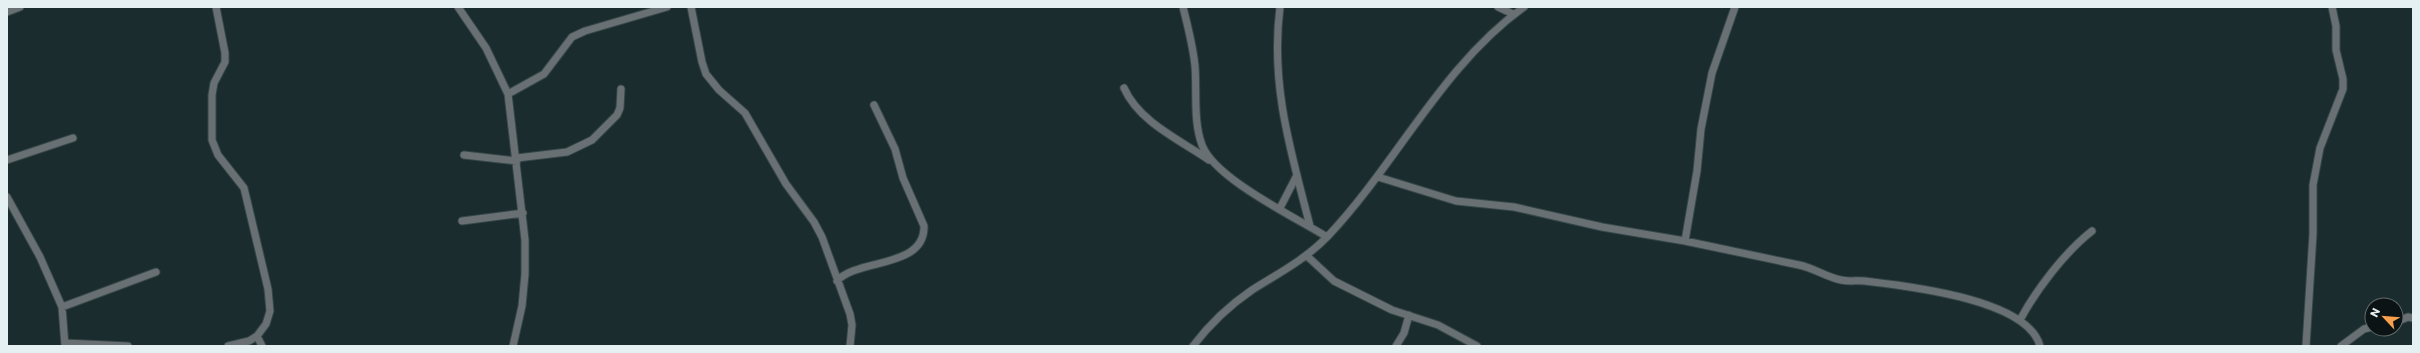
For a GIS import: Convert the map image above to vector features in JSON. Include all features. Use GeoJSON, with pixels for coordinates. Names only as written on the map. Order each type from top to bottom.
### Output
{"type":"FeatureCollection","features":[{"type":"Feature","properties":{"kind":"street"},"geometry":{"type":"LineString","coordinates":[[7,12],[20,7]]}},
{"type":"Feature","properties":{"kind":"street"},"geometry":{"type":"LineString","coordinates":[[216,7],[225,53],[225,62],[214,83],[212,94],[212,140],[218,155],[244,188],[266,281],[270,311],[266,324],[257,336],[249,341],[228,346]]}},
{"type":"Feature","properties":{"kind":"street"},"geometry":{"type":"LineString","coordinates":[[458,7],[486,48],[508,94],[523,213],[525,274],[513,346]]}},
{"type":"Feature","properties":{"kind":"street"},"geometry":{"type":"LineString","coordinates":[[508,94],[544,74],[572,37],[585,31],[667,7]]}},
{"type":"Feature","properties":{"kind":"street"},"geometry":{"type":"LineString","coordinates":[[691,7],[702,62],[706,74],[719,90],[745,113],[763,141],[786,184],[814,222],[822,237],[851,319],[850,346]]}},
{"type":"Feature","properties":{"kind":"street"},"geometry":{"type":"LineString","coordinates":[[1183,7],[1191,36],[1195,66],[1199,130],[1202,144],[1209,160]]}},
{"type":"Feature","properties":{"kind":"street"},"geometry":{"type":"LineString","coordinates":[[1280,7],[1277,68],[1279,98],[1310,226]]}},
{"type":"Feature","properties":{"kind":"street"},"geometry":{"type":"LineString","coordinates":[[1498,7],[1514,14]]}},
{"type":"Feature","properties":{"kind":"street"},"geometry":{"type":"LineString","coordinates":[[1193,346],[1209,326],[1250,291],[1307,256],[1327,236],[1378,177],[1442,90],[1478,45],[1524,7]]}},
{"type":"Feature","properties":{"kind":"street"},"geometry":{"type":"LineString","coordinates":[[1685,241],[1697,171],[1701,129],[1710,86],[1735,7]]}},
{"type":"Feature","properties":{"kind":"street"},"geometry":{"type":"LineString","coordinates":[[2306,346],[2313,234],[2313,185],[2320,148],[2341,93],[2343,79],[2336,50],[2336,26],[2332,7]]}},
{"type":"Feature","properties":{"kind":"street"},"geometry":{"type":"LineString","coordinates":[[1124,88],[1129,99],[1139,112],[1209,160],[1241,185],[1327,236]]}},
{"type":"Feature","properties":{"kind":"street"},"geometry":{"type":"LineString","coordinates":[[464,155],[517,160],[567,152],[592,140],[617,115],[621,90]]}},
{"type":"Feature","properties":{"kind":"street"},"geometry":{"type":"LineString","coordinates":[[837,281],[843,274],[874,266],[903,255],[917,247],[924,235],[924,226],[903,178],[895,149],[874,105]]}},
{"type":"Feature","properties":{"kind":"street"},"geometry":{"type":"LineString","coordinates":[[7,160],[73,138]]}},
{"type":"Feature","properties":{"kind":"street"},"geometry":{"type":"LineString","coordinates":[[1280,208],[1297,175]]}},
{"type":"Feature","properties":{"kind":"street"},"geometry":{"type":"LineString","coordinates":[[1378,177],[1456,201],[1514,207],[1602,227],[1685,241],[1814,268],[1840,280],[1904,286],[1967,298],[2020,320],[2032,330],[2040,346]]}},
{"type":"Feature","properties":{"kind":"street"},"geometry":{"type":"LineString","coordinates":[[8,202],[40,257],[62,306],[65,345],[128,346]]}},
{"type":"Feature","properties":{"kind":"street"},"geometry":{"type":"LineString","coordinates":[[462,221],[523,213]]}},
{"type":"Feature","properties":{"kind":"street"},"geometry":{"type":"LineString","coordinates":[[2020,320],[2034,297],[2080,241],[2092,231]]}},
{"type":"Feature","properties":{"kind":"street"},"geometry":{"type":"LineString","coordinates":[[1307,256],[1334,281],[1374,301],[1409,316],[1438,325],[1477,346]]}},
{"type":"Feature","properties":{"kind":"street"},"geometry":{"type":"LineString","coordinates":[[62,306],[156,272]]}},
{"type":"Feature","properties":{"kind":"street"},"geometry":{"type":"LineString","coordinates":[[1396,346],[1404,333],[1409,316]]}},
{"type":"Feature","properties":{"kind":"street"},"geometry":{"type":"LineString","coordinates":[[2341,346],[2364,329]]}},
{"type":"Feature","properties":{"kind":"street"},"geometry":{"type":"LineString","coordinates":[[257,336],[262,346]]}}]}
